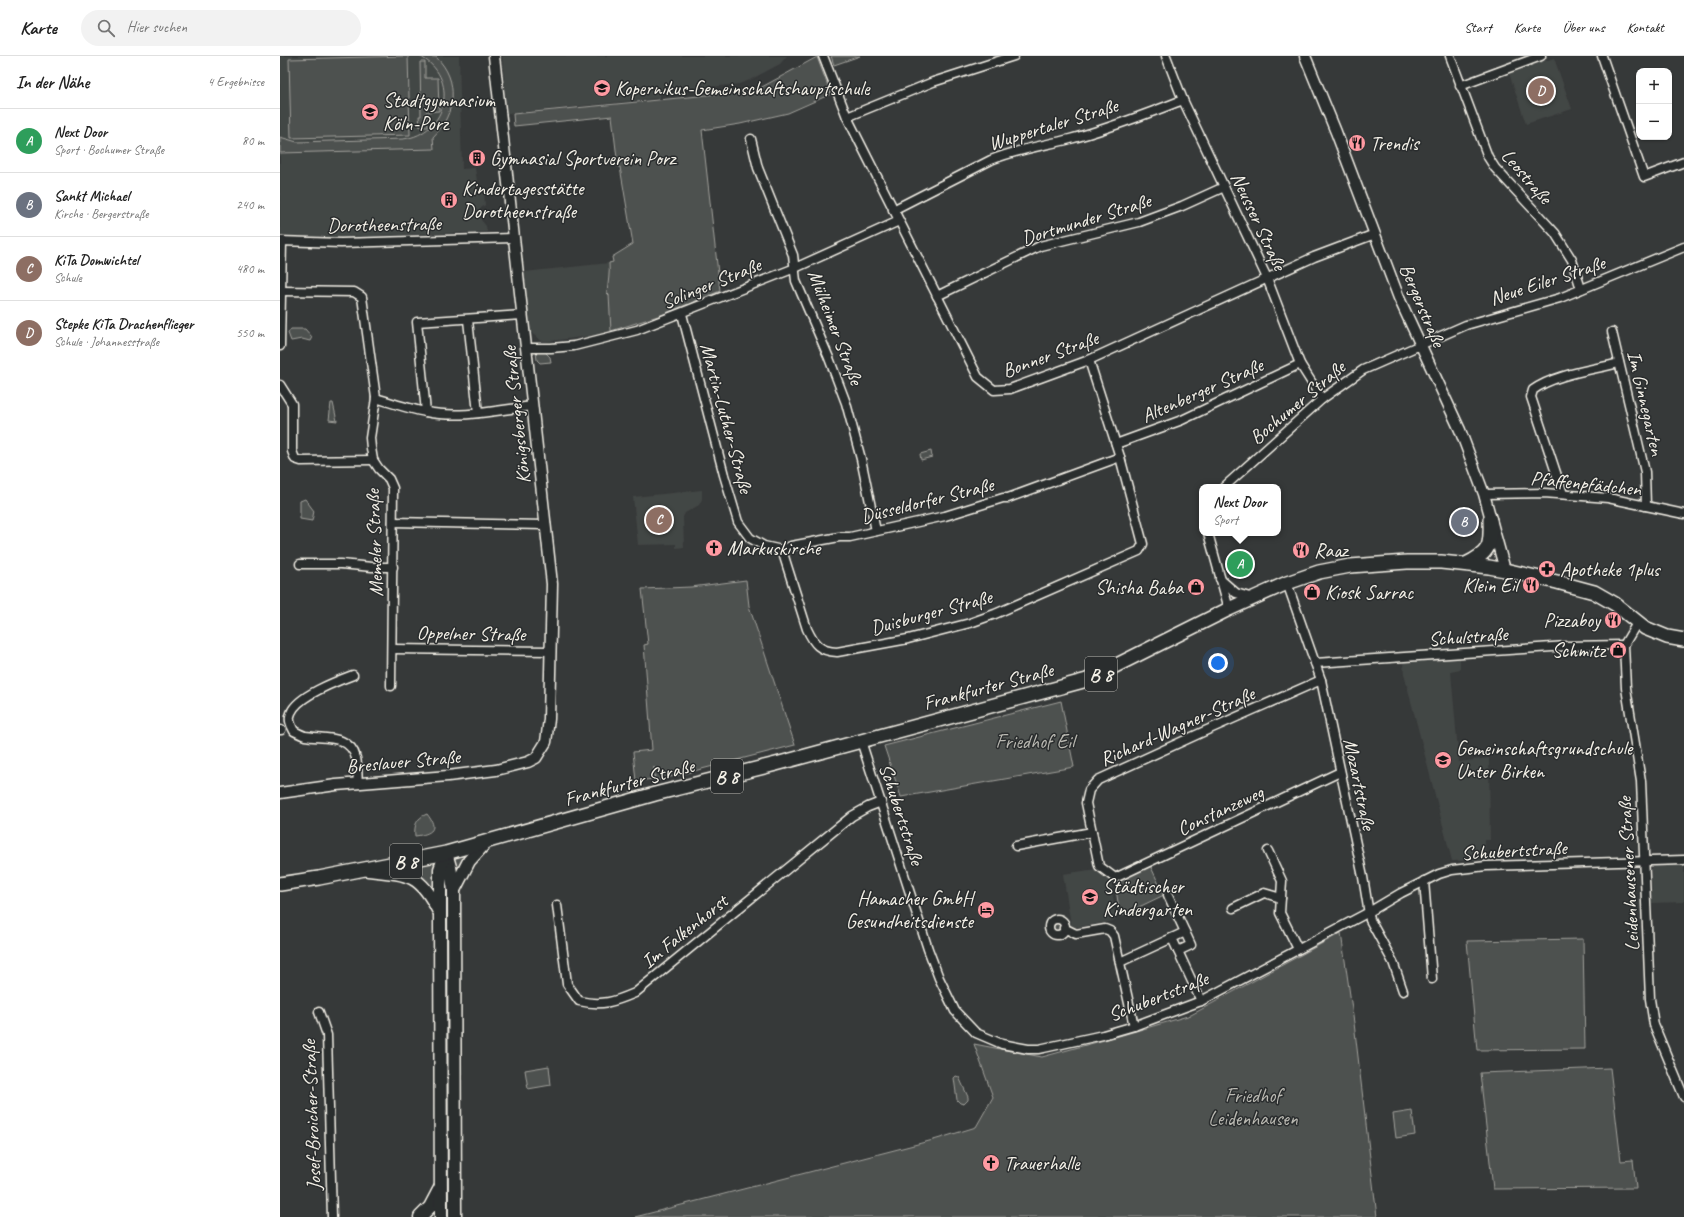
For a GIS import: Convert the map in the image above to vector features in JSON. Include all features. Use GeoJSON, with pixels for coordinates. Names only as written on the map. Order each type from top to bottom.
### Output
{"type":"FeatureCollection","features":[{"type":"Feature","properties":{"kind":"main road"},"geometry":{"type":"LineString","coordinates":[[1466,564],[1482,555],[1488,547],[1491,538],[1490,520]]}},
{"type":"Feature","properties":{"kind":"main road","name":"Frankfurter Straße"},"geometry":{"type":"LineString","coordinates":[[280,884],[446,853],[656,794],[776,764],[1087,680],[1229,609],[1287,583],[1319,572],[1350,566],[1407,562],[1466,564],[1505,570],[1594,592],[1615,604],[1637,623],[1653,632],[1667,637],[1684,640]]}},
{"type":"Feature","properties":{"kind":"main road"},"geometry":{"type":"LineString","coordinates":[[454,890],[469,861],[486,842]]}},
{"type":"Feature","properties":{"kind":"main road"},"geometry":{"type":"LineString","coordinates":[[446,853],[454,890],[455,1217]]}},
{"type":"Feature","properties":{"kind":"main road"},"geometry":{"type":"LineString","coordinates":[[441,1217],[440,869],[446,853]]}},
{"type":"Feature","properties":{"kind":"main road"},"geometry":{"type":"LineString","coordinates":[[365,869],[399,874],[419,882],[427,889],[440,913]]}},
{"type":"Feature","properties":{"kind":"main road"},"geometry":{"type":"LineString","coordinates":[[420,1217],[428,1211],[441,1186]]}},
{"type":"Feature","properties":{"kind":"street","name":"Königsberger Straße"},"geometry":{"type":"LineString","coordinates":[[494,56],[552,584],[549,732],[543,750],[536,758],[528,762]]}},
{"type":"Feature","properties":{"kind":"street","name":"Bonner Straße"},"geometry":{"type":"LineString","coordinates":[[823,56],[847,117],[978,377],[994,390],[1010,389],[1089,360],[1267,278],[1375,234]]}},
{"type":"Feature","properties":{"kind":"street"},"geometry":{"type":"LineString","coordinates":[[847,117],[933,82],[1014,56]]}},
{"type":"Feature","properties":{"kind":"street","name":"Neusser Straße"},"geometry":{"type":"LineString","coordinates":[[1166,56],[1183,100],[1267,278],[1300,364],[1322,400]]}},
{"type":"Feature","properties":{"kind":"street","name":"Bergerstraße"},"geometry":{"type":"LineString","coordinates":[[1305,56],[1399,298],[1460,430],[1484,494],[1505,570]]}},
{"type":"Feature","properties":{"kind":"street","name":"Leostraße"},"geometry":{"type":"LineString","coordinates":[[1450,56],[1460,86],[1488,157],[1495,168],[1555,233],[1572,260],[1581,289]]}},
{"type":"Feature","properties":{"kind":"street"},"geometry":{"type":"LineString","coordinates":[[1460,86],[1541,56]]}},
{"type":"Feature","properties":{"kind":"street"},"geometry":{"type":"LineString","coordinates":[[1602,56],[1644,176],[1684,162]]}},
{"type":"Feature","properties":{"kind":"street","name":"Wuppertaler Straße"},"geometry":{"type":"LineString","coordinates":[[893,210],[1007,153],[1070,139],[1115,125],[1183,100]]}},
{"type":"Feature","properties":{"kind":"street","name":"Mülheimer Straße"},"geometry":{"type":"LineString","coordinates":[[751,139],[758,168],[793,255],[796,281],[829,358],[846,403],[861,459],[876,531]]}},
{"type":"Feature","properties":{"kind":"street","name":"Dortmunder Straße"},"geometry":{"type":"LineString","coordinates":[[937,296],[1040,246],[1139,222],[1182,206],[1224,187]]}},
{"type":"Feature","properties":{"kind":"street","name":"Solinger Straße"},"geometry":{"type":"LineString","coordinates":[[526,348],[574,346],[637,330],[682,314],[795,268],[899,221]]}},
{"type":"Feature","properties":{"kind":"street","name":"Dorotheenstraße"},"geometry":{"type":"LineString","coordinates":[[281,241],[342,243],[513,238]]}},
{"type":"Feature","properties":{"kind":"street"},"geometry":{"type":"LineString","coordinates":[[280,346],[281,241]]}},
{"type":"Feature","properties":{"kind":"street","name":"Neue Eiler Straße"},"geometry":{"type":"LineString","coordinates":[[1420,344],[1466,325],[1508,311],[1560,298],[1684,247]]}},
{"type":"Feature","properties":{"kind":"street","name":"Memeler Straße"},"geometry":{"type":"LineString","coordinates":[[281,291],[354,292],[362,298],[376,398],[370,440],[373,460],[379,469],[389,479],[393,488],[391,686]]}},
{"type":"Feature","properties":{"kind":"street","name":"Martin-Luther-Straße"},"geometry":{"type":"LineString","coordinates":[[682,314],[725,480],[738,522],[750,538],[764,546],[782,550]]}},
{"type":"Feature","properties":{"kind":"street"},"geometry":{"type":"LineString","coordinates":[[426,412],[417,322],[468,320],[523,315]]}},
{"type":"Feature","properties":{"kind":"street"},"geometry":{"type":"LineString","coordinates":[[468,320],[478,413]]}},
{"type":"Feature","properties":{"kind":"street","name":"Im Ginnegarten"},"geometry":{"type":"LineString","coordinates":[[1612,332],[1644,472],[1646,506]]}},
{"type":"Feature","properties":{"kind":"street","name":"Bochumer Straße"},"geometry":{"type":"LineString","coordinates":[[1227,484],[1322,400],[1363,370],[1420,344]]}},
{"type":"Feature","properties":{"kind":"street"},"geometry":{"type":"LineString","coordinates":[[1089,360],[1120,457]]}},
{"type":"Feature","properties":{"kind":"street"},"geometry":{"type":"LineString","coordinates":[[1563,494],[1533,404],[1531,397],[1533,390],[1554,380],[1619,363]]}},
{"type":"Feature","properties":{"kind":"street","name":"Altenberger Straße"},"geometry":{"type":"LineString","coordinates":[[1116,444],[1182,420],[1300,364]]}},
{"type":"Feature","properties":{"kind":"street"},"geometry":{"type":"LineString","coordinates":[[280,384],[292,404],[292,450],[295,459],[301,461],[373,460]]}},
{"type":"Feature","properties":{"kind":"street"},"geometry":{"type":"LineString","coordinates":[[376,398],[426,412],[459,415],[533,406]]}},
{"type":"Feature","properties":{"kind":"street","name":"Düsseldorfer Straße"},"geometry":{"type":"LineString","coordinates":[[782,550],[791,546],[876,531],[945,516],[1003,498],[1008,498],[1120,457]]}},
{"type":"Feature","properties":{"kind":"street","name":"Duisburger Straße"},"geometry":{"type":"LineString","coordinates":[[782,550],[807,629],[818,647],[826,652],[837,652],[908,639],[970,623],[995,614],[1139,551],[1143,544],[1120,457]]}},
{"type":"Feature","properties":{"kind":"street","name":"Pfaffenpfädchen"},"geometry":{"type":"LineString","coordinates":[[1484,494],[1563,494],[1608,498],[1684,514]]}},
{"type":"Feature","properties":{"kind":"street"},"geometry":{"type":"LineString","coordinates":[[393,522],[546,525]]}},
{"type":"Feature","properties":{"kind":"street"},"geometry":{"type":"LineString","coordinates":[[1209,536],[1229,609]]}},
{"type":"Feature","properties":{"kind":"street"},"geometry":{"type":"LineString","coordinates":[[300,564],[341,564],[372,567],[393,567]]}},
{"type":"Feature","properties":{"kind":"street"},"geometry":{"type":"LineString","coordinates":[[1220,579],[1236,592],[1254,598]]}},
{"type":"Feature","properties":{"kind":"street","name":"Mozartstraße"},"geometry":{"type":"LineString","coordinates":[[1287,583],[1321,680],[1370,920],[1396,968],[1403,991]]}},
{"type":"Feature","properties":{"kind":"street"},"geometry":{"type":"LineString","coordinates":[[1624,645],[1637,623]]}},
{"type":"Feature","properties":{"kind":"street","name":"Schulstraße"},"geometry":{"type":"LineString","coordinates":[[1315,663],[1567,646],[1624,645]]}},
{"type":"Feature","properties":{"kind":"street","name":"Leidenhausener Straße"},"geometry":{"type":"LineString","coordinates":[[1624,645],[1626,688],[1641,781],[1650,999],[1654,1025],[1683,1094]]}},
{"type":"Feature","properties":{"kind":"street","name":"Oppelner Straße"},"geometry":{"type":"LineString","coordinates":[[392,650],[551,651]]}},
{"type":"Feature","properties":{"kind":"street"},"geometry":{"type":"LineString","coordinates":[[353,674],[304,699],[295,706],[291,713],[290,721],[294,731],[304,736],[331,737],[345,742],[353,751],[356,758],[358,783]]}},
{"type":"Feature","properties":{"kind":"street","name":"Richard-Wagner-Straße"},"geometry":{"type":"LineString","coordinates":[[1115,878],[1099,866],[1086,803],[1086,797],[1089,790],[1098,780],[1321,680]]}},
{"type":"Feature","properties":{"kind":"street","name":"Schubertstraße"},"geometry":{"type":"LineString","coordinates":[[861,741],[939,978],[955,1011],[976,1033],[1002,1044],[1028,1049],[1039,1049],[1079,1041],[1134,1026],[1201,1001],[1424,881],[1452,870],[1486,866],[1644,863],[1684,860]]}},
{"type":"Feature","properties":{"kind":"street","name":"Breslauer Straße"},"geometry":{"type":"LineString","coordinates":[[280,793],[358,783],[456,776],[496,770],[528,762]]}},
{"type":"Feature","properties":{"kind":"street","name":"Constanzeweg"},"geometry":{"type":"LineString","coordinates":[[1115,878],[1340,772]]}},
{"type":"Feature","properties":{"kind":"street","name":"Im Falkenhorst"},"geometry":{"type":"LineString","coordinates":[[557,905],[567,984],[579,1001],[594,1004],[615,1002],[635,993],[852,816],[881,802]]}},
{"type":"Feature","properties":{"kind":"street"},"geometry":{"type":"LineString","coordinates":[[1016,846],[1092,832]]}},
{"type":"Feature","properties":{"kind":"street"},"geometry":{"type":"LineString","coordinates":[[1268,851],[1282,881],[1280,913],[1298,949]]}},
{"type":"Feature","properties":{"kind":"street"},"geometry":{"type":"LineString","coordinates":[[1424,881],[1432,979]]}},
{"type":"Feature","properties":{"kind":"street"},"geometry":{"type":"LineString","coordinates":[[1233,908],[1264,893],[1281,898]]}},
{"type":"Feature","properties":{"kind":"street"},"geometry":{"type":"LineString","coordinates":[[1168,895],[1191,945],[1178,951]]}},
{"type":"Feature","properties":{"kind":"street"},"geometry":{"type":"LineString","coordinates":[[1064,928],[1076,934],[1105,929],[1110,931],[1114,936],[1134,1026]]}},
{"type":"Feature","properties":{"kind":"street"},"geometry":{"type":"LineString","coordinates":[[1120,962],[1185,932]]}},
{"type":"Feature","properties":{"kind":"street"},"geometry":{"type":"LineString","coordinates":[[1172,938],[1201,1001]]}},
{"type":"Feature","properties":{"kind":"street","name":"Josef-Broicher-Straße"},"geometry":{"type":"LineString","coordinates":[[319,1012],[327,1035],[332,1217]]}},
{"type":"Feature","properties":{"kind":"shaded area","name":"Stadtgymnasium Köln-Porz"},"geometry":{"type":"Polygon","coordinates":[[[280,56],[459,56],[462,169],[475,168],[478,187],[484,189],[485,205],[480,209],[481,220],[486,226],[487,232],[320,238],[280,235],[280,56]]]}},
{"type":"Feature","properties":{"kind":"shaded area","name":"Kopernikus-Gemeinschaftshauptschule"},"geometry":{"type":"Polygon","coordinates":[[[502,56],[787,56],[780,64],[750,80],[739,84],[660,92],[660,98],[507,114],[502,56]]]}},
{"type":"Feature","properties":{"kind":"shaded area"},"geometry":{"type":"Polygon","coordinates":[[[1554,58],[1572,109],[1526,124],[1509,73],[1554,58]]]}},
{"type":"Feature","properties":{"kind":"shaded area"},"geometry":{"type":"Polygon","coordinates":[[[609,263],[610,275],[607,293],[609,294],[611,331],[590,336],[543,342],[530,332],[524,272],[609,263]]]}},
{"type":"Feature","properties":{"kind":"shaded area"},"geometry":{"type":"Polygon","coordinates":[[[702,490],[702,499],[699,505],[685,513],[683,517],[684,547],[676,548],[676,544],[638,545],[633,497],[702,490]]]}},
{"type":"Feature","properties":{"kind":"shaded area","name":"Gemeinschaftsgrundschule Unter Birken"},"geometry":{"type":"Polygon","coordinates":[[[1460,658],[1460,670],[1451,672],[1459,762],[1489,758],[1490,840],[1485,840],[1485,860],[1452,861],[1404,674],[1403,662],[1460,658]]]}},
{"type":"Feature","properties":{"kind":"shaded area"},"geometry":{"type":"Polygon","coordinates":[[[1684,864],[1684,902],[1652,903],[1651,869],[1656,865],[1684,864]]]}},
{"type":"Feature","properties":{"kind":"shaded area","name":"Städtischer Kindergarten"},"geometry":{"type":"Polygon","coordinates":[[[1096,869],[1111,879],[1116,919],[1113,921],[1074,928],[1071,925],[1063,874],[1096,869]]]}},
{"type":"Feature","properties":{"kind":"green space"},"geometry":{"type":"Polygon","coordinates":[[[408,56],[410,135],[291,138],[289,59],[408,56]]]}},
{"type":"Feature","properties":{"kind":"green space"},"geometry":{"type":"Polygon","coordinates":[[[419,56],[436,57],[444,66],[452,86],[452,97],[447,118],[433,137],[434,149],[280,153],[280,137],[297,142],[403,139],[418,135],[430,127],[439,116],[443,103],[444,90],[440,77],[432,65],[419,56]]]}},
{"type":"Feature","properties":{"kind":"green space"},"geometry":{"type":"Polygon","coordinates":[[[831,56],[860,56],[834,65],[831,56]]]}},
{"type":"Feature","properties":{"kind":"green space"},"geometry":{"type":"Polygon","coordinates":[[[817,57],[831,94],[788,113],[740,124],[702,130],[720,291],[661,315],[611,331],[609,295],[607,293],[609,263],[613,262],[612,257],[633,244],[620,167],[618,167],[612,116],[514,126],[513,114],[699,96],[760,88],[817,57]]]}},
{"type":"Feature","properties":{"kind":"green space"},"geometry":{"type":"Polygon","coordinates":[[[420,62],[425,62],[425,78],[438,78],[439,111],[426,112],[428,127],[420,127],[420,62]]]}},
{"type":"Feature","properties":{"kind":"green space"},"geometry":{"type":"Polygon","coordinates":[[[291,329],[305,329],[312,337],[310,341],[302,339],[291,341],[288,333],[291,329]]]}},
{"type":"Feature","properties":{"kind":"green space"},"geometry":{"type":"Polygon","coordinates":[[[544,351],[550,357],[551,362],[540,363],[537,360],[536,352],[544,351]]]}},
{"type":"Feature","properties":{"kind":"green space"},"geometry":{"type":"Polygon","coordinates":[[[331,403],[333,403],[337,421],[329,420],[331,403]]]}},
{"type":"Feature","properties":{"kind":"green space"},"geometry":{"type":"Polygon","coordinates":[[[931,451],[932,457],[921,460],[920,454],[931,451]]]}},
{"type":"Feature","properties":{"kind":"green space"},"geometry":{"type":"Polygon","coordinates":[[[305,499],[314,511],[312,521],[300,519],[300,501],[305,499]]]}},
{"type":"Feature","properties":{"kind":"green space"},"geometry":{"type":"Polygon","coordinates":[[[746,580],[749,606],[795,745],[655,781],[654,767],[654,779],[636,781],[633,752],[652,750],[644,645],[648,644],[642,589],[691,587],[746,580]]]}},
{"type":"Feature","properties":{"kind":"green space","name":"Friedhof Eil"},"geometry":{"type":"Polygon","coordinates":[[[1061,701],[1074,767],[901,797],[884,746],[1061,701]]]}},
{"type":"Feature","properties":{"kind":"green space"},"geometry":{"type":"Polygon","coordinates":[[[427,814],[433,823],[432,830],[426,834],[415,836],[416,823],[420,818],[427,814]]]}},
{"type":"Feature","properties":{"kind":"green space"},"geometry":{"type":"Polygon","coordinates":[[[467,855],[455,879],[454,858],[467,855]]]}},
{"type":"Feature","properties":{"kind":"green space"},"geometry":{"type":"Polygon","coordinates":[[[438,861],[436,894],[401,870],[438,861]]]}},
{"type":"Feature","properties":{"kind":"green space"},"geometry":{"type":"Polygon","coordinates":[[[1150,865],[1164,895],[1120,916],[1115,882],[1150,865]]]}},
{"type":"Feature","properties":{"kind":"green space"},"geometry":{"type":"Polygon","coordinates":[[[444,868],[447,869],[449,1206],[446,1206],[444,868]]]}},
{"type":"Feature","properties":{"kind":"green space"},"geometry":{"type":"Polygon","coordinates":[[[1056,922],[1061,927],[1056,932],[1051,927],[1056,922]]]}},
{"type":"Feature","properties":{"kind":"green space","name":"Friedhof Leidenhausen"},"geometry":{"type":"Polygon","coordinates":[[[1341,933],[1354,1023],[1377,1217],[635,1217],[937,1139],[976,1127],[993,1097],[974,1044],[1042,1057],[1191,1015],[1341,933]]]}},
{"type":"Feature","properties":{"kind":"green space"},"geometry":{"type":"Polygon","coordinates":[[[1583,939],[1585,1049],[1477,1050],[1467,941],[1583,939]]]}},
{"type":"Feature","properties":{"kind":"green space"},"geometry":{"type":"Polygon","coordinates":[[[549,1066],[551,1085],[528,1089],[525,1070],[549,1066]]]}},
{"type":"Feature","properties":{"kind":"green space"},"geometry":{"type":"Polygon","coordinates":[[[1610,1068],[1621,1161],[1633,1160],[1636,1188],[1493,1189],[1480,1073],[1610,1068]]]}},
{"type":"Feature","properties":{"kind":"green space"},"geometry":{"type":"Polygon","coordinates":[[[956,1076],[959,1077],[968,1097],[968,1100],[964,1104],[957,1100],[954,1078],[956,1076]]]}},
{"type":"Feature","properties":{"kind":"green space"},"geometry":{"type":"Polygon","coordinates":[[[1412,1111],[1415,1135],[1396,1138],[1393,1114],[1412,1111]]]}},
{"type":"Feature","properties":{"kind":"place","name":"Kopernikus-Gemeinschaftshauptschule"},"geometry":{"type":"Point","coordinates":[602,88]}},
{"type":"Feature","properties":{"kind":"place","name":"Stepke KiTa Drachenflieger"},"geometry":{"type":"Point","coordinates":[1541,91]}},
{"type":"Feature","properties":{"kind":"place","name":"Stadtgymnasium Köln-Porz"},"geometry":{"type":"Point","coordinates":[370,112]}},
{"type":"Feature","properties":{"kind":"place","name":"Trendis"},"geometry":{"type":"Point","coordinates":[1357,143]}},
{"type":"Feature","properties":{"kind":"place","name":"Gymnasial Sportverein Porz"},"geometry":{"type":"Point","coordinates":[477,158]}},
{"type":"Feature","properties":{"kind":"place","name":"Kindertagesstätte Dorotheenstraße"},"geometry":{"type":"Point","coordinates":[449,200]}},
{"type":"Feature","properties":{"kind":"place","name":"KiTa Domwichtel"},"geometry":{"type":"Point","coordinates":[659,520]}},
{"type":"Feature","properties":{"kind":"place","name":"Sankt Michael"},"geometry":{"type":"Point","coordinates":[1464,522]}},
{"type":"Feature","properties":{"kind":"place","name":"Markuskirche"},"geometry":{"type":"Point","coordinates":[714,548]}},
{"type":"Feature","properties":{"kind":"place","name":"Raaz"},"geometry":{"type":"Point","coordinates":[1301,550]}},
{"type":"Feature","properties":{"kind":"place","name":"Next Door"},"geometry":{"type":"Point","coordinates":[1240,564]}},
{"type":"Feature","properties":{"kind":"place","name":"Apotheke 1plus"},"geometry":{"type":"Point","coordinates":[1547,569]}},
{"type":"Feature","properties":{"kind":"place","name":"Klein Eil"},"geometry":{"type":"Point","coordinates":[1531,585]}},
{"type":"Feature","properties":{"kind":"place","name":"Shisha Baba"},"geometry":{"type":"Point","coordinates":[1196,587]}},
{"type":"Feature","properties":{"kind":"place","name":"Kiosk Sarrac"},"geometry":{"type":"Point","coordinates":[1312,592]}},
{"type":"Feature","properties":{"kind":"place","name":"Pizzaboy"},"geometry":{"type":"Point","coordinates":[1613,620]}},
{"type":"Feature","properties":{"kind":"place","name":"Schmitz"},"geometry":{"type":"Point","coordinates":[1618,650]}},
{"type":"Feature","properties":{"kind":"place","name":"Gemeinschaftsgrundschule Unter Birken"},"geometry":{"type":"Point","coordinates":[1443,760]}},
{"type":"Feature","properties":{"kind":"place","name":"Städtischer Kindergarten"},"geometry":{"type":"Point","coordinates":[1090,897]}},
{"type":"Feature","properties":{"kind":"place","name":"Hamacher GmbH Gesundheitsdienste"},"geometry":{"type":"Point","coordinates":[986,910]}},
{"type":"Feature","properties":{"kind":"place","name":"Trauerhalle"},"geometry":{"type":"Point","coordinates":[991,1163]}}]}
